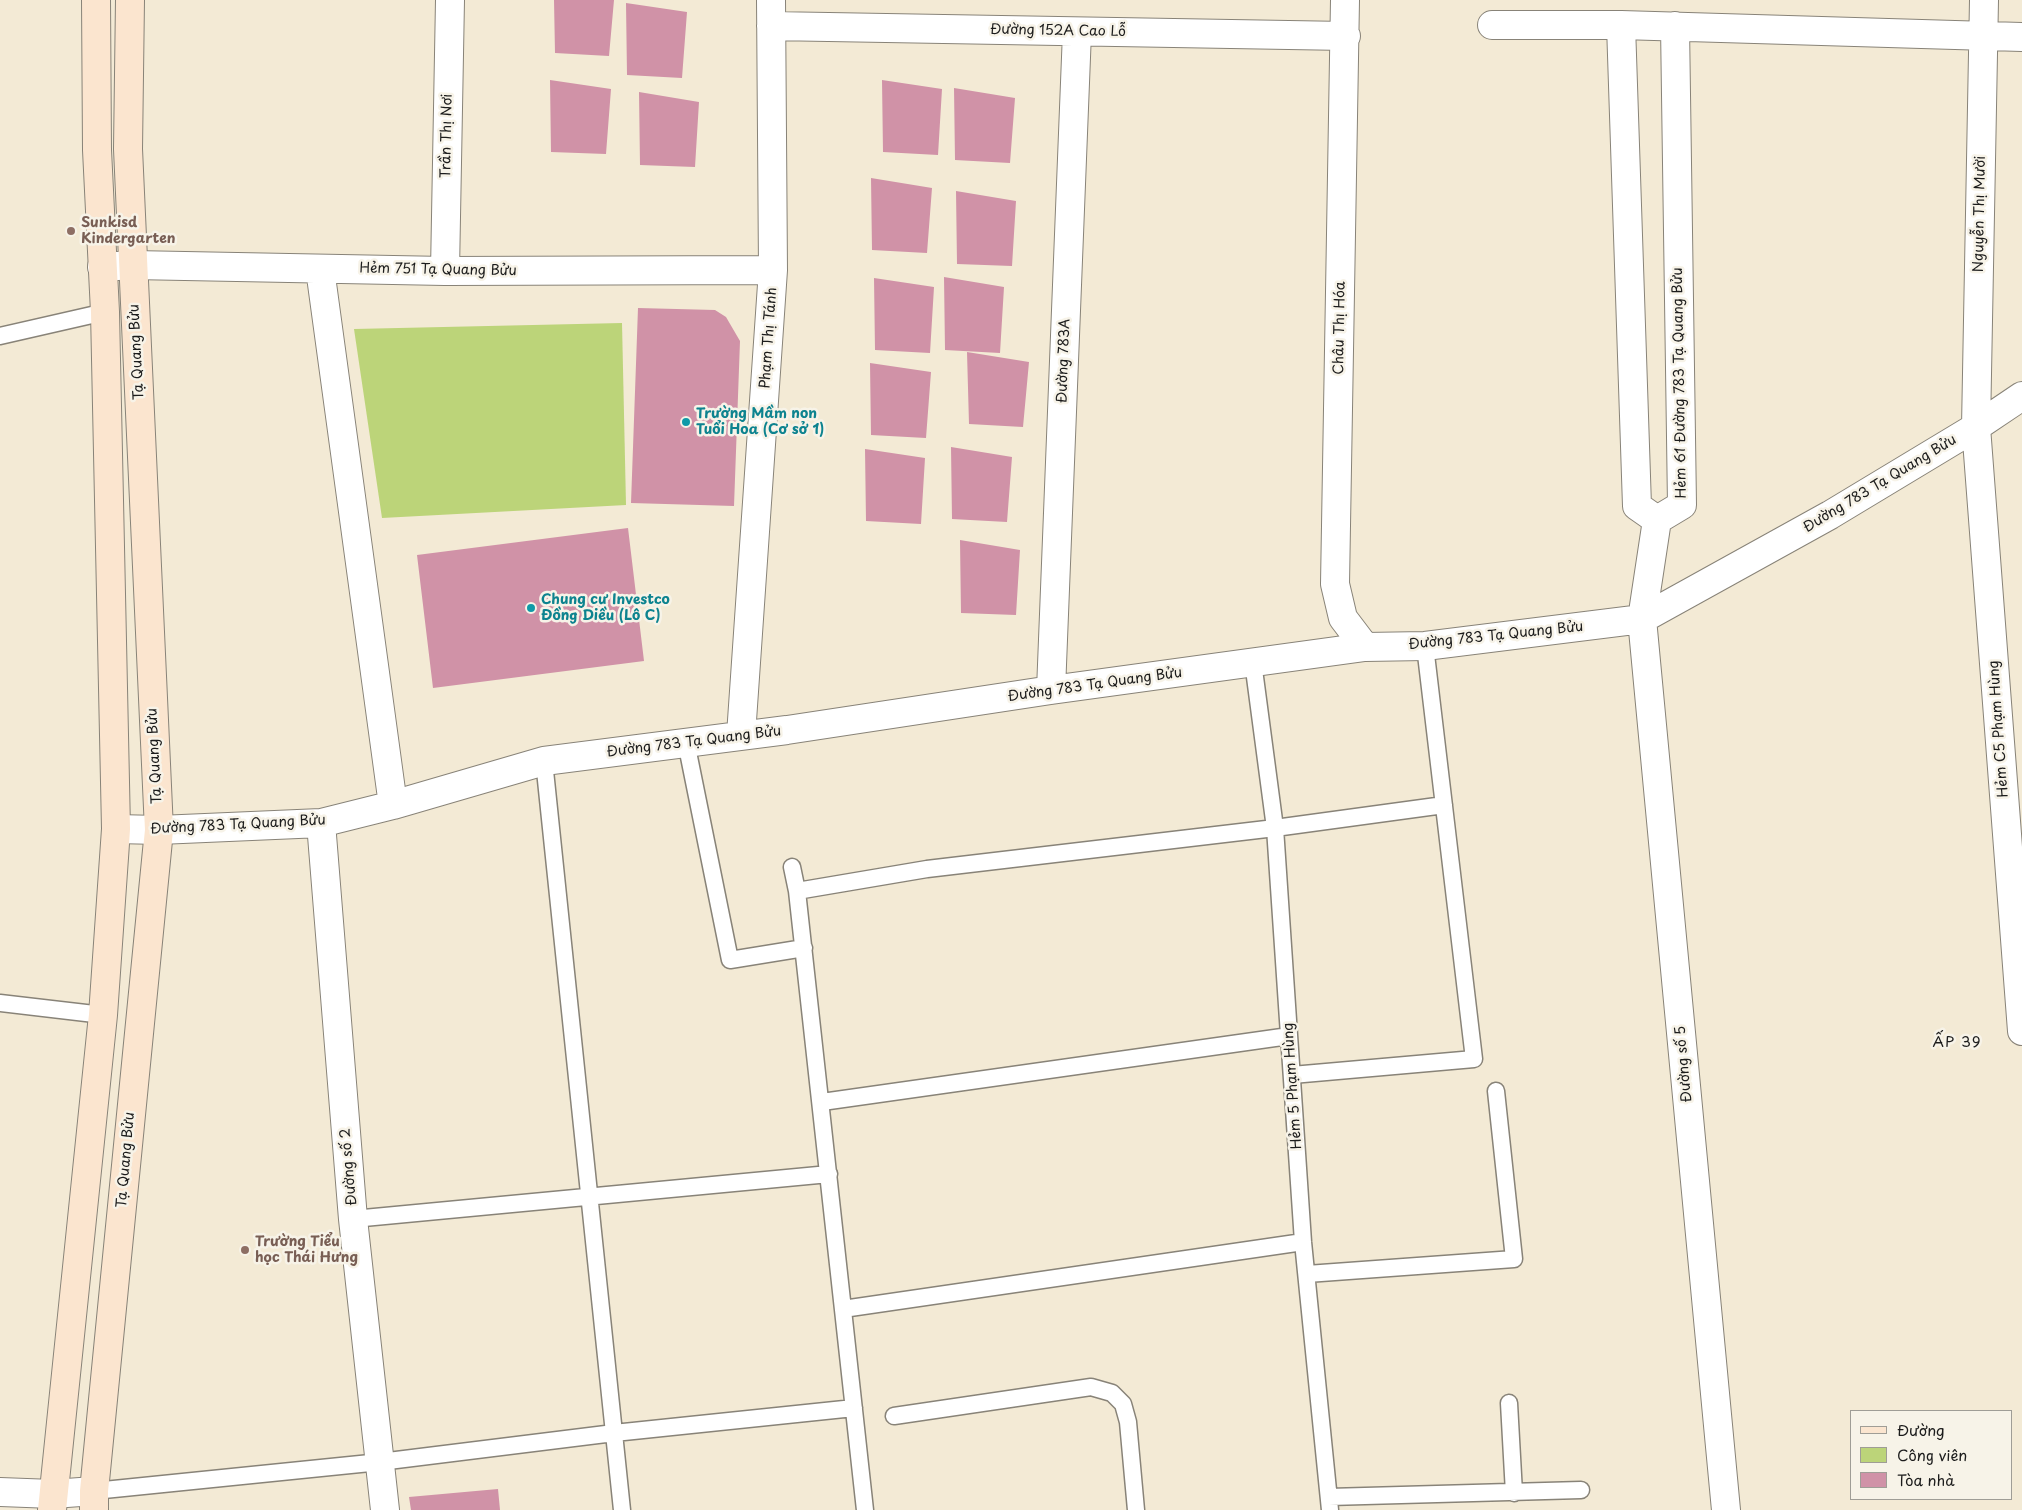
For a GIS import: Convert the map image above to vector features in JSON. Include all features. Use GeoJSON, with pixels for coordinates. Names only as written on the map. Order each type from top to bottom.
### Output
{"type":"FeatureCollection","features":[{"type":"Feature","properties":{"kind":"main road"},"geometry":{"type":"LineString","coordinates":[[53,1502],[103,1015],[116,829],[105,312],[97,150],[96,0]]}},
{"type":"Feature","properties":{"kind":"main road","name":"Tạ Quang Bửu"},"geometry":{"type":"LineString","coordinates":[[94,1500],[159,830],[128,149],[130,0]]}},
{"type":"Feature","properties":{"kind":"street","name":"Trần Thị Nơi"},"geometry":{"type":"LineString","coordinates":[[445,271],[450,0]]}},
{"type":"Feature","properties":{"kind":"street","name":"Châu Thị Hóa"},"geometry":{"type":"LineString","coordinates":[[1345,0],[1346,36],[1335,584],[1343,618],[1365,647]]}},
{"type":"Feature","properties":{"kind":"street","name":"Nguyễn Thị Mười"},"geometry":{"type":"LineString","coordinates":[[1976,427],[1984,0]]}},
{"type":"Feature","properties":{"kind":"street","name":"Đường 152A Cao Lỗ"},"geometry":{"type":"LineString","coordinates":[[771,13],[1077,32],[1346,36]]}},
{"type":"Feature","properties":{"kind":"street","name":"Phạm Thị Tánh"},"geometry":{"type":"LineString","coordinates":[[741,734],[773,270],[771,13]]}},
{"type":"Feature","properties":{"kind":"street"},"geometry":{"type":"LineString","coordinates":[[1492,25],[1621,24],[2022,38]]}},
{"type":"Feature","properties":{"kind":"street"},"geometry":{"type":"LineString","coordinates":[[1621,24],[1636,506],[1656,520]]}},
{"type":"Feature","properties":{"kind":"street","name":"Hẻm 61 Đường 783 Tạ Quang Bửu"},"geometry":{"type":"LineString","coordinates":[[1656,520],[1682,504],[1675,26]]}},
{"type":"Feature","properties":{"kind":"street","name":"Đường 783A"},"geometry":{"type":"LineString","coordinates":[[1051,690],[1077,32]]}},
{"type":"Feature","properties":{"kind":"street","name":"Hẻm 751 Tạ Quang Bửu"},"geometry":{"type":"LineString","coordinates":[[102,267],[133,265],[445,271],[773,270]]}},
{"type":"Feature","properties":{"kind":"street"},"geometry":{"type":"LineString","coordinates":[[320,268],[393,805]]}},
{"type":"Feature","properties":{"kind":"street","name":"Đường 783 Tạ Quang Bửu"},"geometry":{"type":"LineString","coordinates":[[116,829],[159,830],[321,823],[393,805],[544,761],[741,734],[787,730],[1051,690],[1365,647],[1425,646],[1642,619],[1830,515],[1976,427],[2022,396]]}},
{"type":"Feature","properties":{"kind":"street","name":"Hẻm C5 Phạm Hùng"},"geometry":{"type":"LineString","coordinates":[[1976,427],[2022,1031]]}},
{"type":"Feature","properties":{"kind":"street","name":"Đường số 5"},"geometry":{"type":"LineString","coordinates":[[1656,520],[1642,619],[1726,1510]]}},
{"type":"Feature","properties":{"kind":"street","name":"Đường số 2"},"geometry":{"type":"LineString","coordinates":[[321,823],[353,1219],[386,1510]]}},
{"type":"Feature","properties":{"kind":"street"},"geometry":{"type":"LineString","coordinates":[[0,1492],[53,1502],[94,1500]]}},
{"type":"Feature","properties":{"kind":"lane"},"geometry":{"type":"LineString","coordinates":[[0,336],[105,312]]}},
{"type":"Feature","properties":{"kind":"lane"},"geometry":{"type":"LineString","coordinates":[[1292,1075],[1474,1059],[1425,646]]}},
{"type":"Feature","properties":{"kind":"lane","name":"Hẻm 5 Phạm Hùng"},"geometry":{"type":"LineString","coordinates":[[1253,662],[1275,828],[1303,1242],[1329,1504]]}},
{"type":"Feature","properties":{"kind":"lane"},"geometry":{"type":"LineString","coordinates":[[686,742],[730,960],[804,948]]}},
{"type":"Feature","properties":{"kind":"lane"},"geometry":{"type":"LineString","coordinates":[[544,761],[622,1510]]}},
{"type":"Feature","properties":{"kind":"lane"},"geometry":{"type":"LineString","coordinates":[[797,891],[927,869],[1275,828],[1444,805]]}},
{"type":"Feature","properties":{"kind":"lane"},"geometry":{"type":"LineString","coordinates":[[792,867],[797,891],[822,1102],[865,1510]]}},
{"type":"Feature","properties":{"kind":"lane"},"geometry":{"type":"LineString","coordinates":[[0,1003],[103,1015]]}},
{"type":"Feature","properties":{"kind":"lane"},"geometry":{"type":"LineString","coordinates":[[822,1102],[1289,1036]]}},
{"type":"Feature","properties":{"kind":"lane"},"geometry":{"type":"LineString","coordinates":[[1307,1274],[1514,1259],[1496,1091]]}},
{"type":"Feature","properties":{"kind":"lane"},"geometry":{"type":"LineString","coordinates":[[353,1219],[590,1195],[829,1174]]}},
{"type":"Feature","properties":{"kind":"lane"},"geometry":{"type":"LineString","coordinates":[[843,1309],[1303,1242]]}},
{"type":"Feature","properties":{"kind":"lane"},"geometry":{"type":"LineString","coordinates":[[894,1416],[1091,1387],[1112,1393],[1123,1404],[1128,1422],[1136,1510]]}},
{"type":"Feature","properties":{"kind":"lane"},"geometry":{"type":"LineString","coordinates":[[1509,1403],[1514,1493]]}},
{"type":"Feature","properties":{"kind":"lane"},"geometry":{"type":"LineString","coordinates":[[94,1500],[614,1433],[854,1408]]}},
{"type":"Feature","properties":{"kind":"lane"},"geometry":{"type":"LineString","coordinates":[[1329,1504],[1581,1490]]}},
{"type":"Feature","properties":{"kind":"green space"},"geometry":{"type":"Polygon","coordinates":[[[622,323],[626,505],[382,518],[354,329],[622,323]]]}},
{"type":"Feature","properties":{"kind":"building"},"geometry":{"type":"Polygon","coordinates":[[[554,0],[614,0],[609,56],[555,53],[554,0]]]}},
{"type":"Feature","properties":{"kind":"building"},"geometry":{"type":"Polygon","coordinates":[[[626,3],[687,12],[682,78],[627,75],[626,3]]]}},
{"type":"Feature","properties":{"kind":"building"},"geometry":{"type":"Polygon","coordinates":[[[550,80],[611,89],[606,154],[551,152],[550,80]]]}},
{"type":"Feature","properties":{"kind":"building"},"geometry":{"type":"Polygon","coordinates":[[[882,80],[942,89],[938,155],[883,152],[882,80]]]}},
{"type":"Feature","properties":{"kind":"building"},"geometry":{"type":"Polygon","coordinates":[[[954,88],[1015,98],[1010,163],[955,160],[954,88]]]}},
{"type":"Feature","properties":{"kind":"building"},"geometry":{"type":"Polygon","coordinates":[[[639,92],[699,102],[695,167],[640,165],[639,92]]]}},
{"type":"Feature","properties":{"kind":"building"},"geometry":{"type":"Polygon","coordinates":[[[871,178],[932,188],[927,253],[872,250],[871,178]]]}},
{"type":"Feature","properties":{"kind":"building"},"geometry":{"type":"Polygon","coordinates":[[[956,191],[1016,201],[1012,266],[957,264],[956,191]]]}},
{"type":"Feature","properties":{"kind":"building"},"geometry":{"type":"Polygon","coordinates":[[[944,277],[1004,287],[1000,353],[945,350],[944,277]]]}},
{"type":"Feature","properties":{"kind":"building"},"geometry":{"type":"Polygon","coordinates":[[[874,278],[934,287],[930,353],[875,350],[874,278]]]}},
{"type":"Feature","properties":{"kind":"building","name":"Trường Mầm non Tuổi Hoa (Cơ sở 1)"},"geometry":{"type":"Polygon","coordinates":[[[638,308],[715,310],[726,317],[740,341],[734,506],[631,503],[638,308]]]}},
{"type":"Feature","properties":{"kind":"building"},"geometry":{"type":"Polygon","coordinates":[[[967,352],[1029,362],[1023,427],[969,424],[967,352]]]}},
{"type":"Feature","properties":{"kind":"building"},"geometry":{"type":"Polygon","coordinates":[[[870,363],[931,372],[926,438],[871,435],[870,363]]]}},
{"type":"Feature","properties":{"kind":"building"},"geometry":{"type":"Polygon","coordinates":[[[951,447],[1012,457],[1007,522],[952,519],[951,447]]]}},
{"type":"Feature","properties":{"kind":"building"},"geometry":{"type":"Polygon","coordinates":[[[865,449],[925,458],[921,524],[866,521],[865,449]]]}},
{"type":"Feature","properties":{"kind":"building","name":"Chung cư Investco Đồng Diều (Lô C)"},"geometry":{"type":"Polygon","coordinates":[[[628,528],[644,661],[433,688],[417,555],[628,528]]]}},
{"type":"Feature","properties":{"kind":"building"},"geometry":{"type":"Polygon","coordinates":[[[960,540],[1020,550],[1016,615],[961,613],[960,540]]]}},
{"type":"Feature","properties":{"kind":"building"},"geometry":{"type":"Polygon","coordinates":[[[498,1489],[500,1510],[411,1510],[409,1497],[498,1489]]]}},
{"type":"Feature","properties":{"kind":"place","name":"Sunkisd Kindergarten"},"geometry":{"type":"Point","coordinates":[71,231]}},
{"type":"Feature","properties":{"kind":"place","name":"Trường Mầm non Tuổi Hoa (Cơ sở 1)"},"geometry":{"type":"Point","coordinates":[686,422]}},
{"type":"Feature","properties":{"kind":"place","name":"Chung cư Investco Đồng Diều (Lô C)"},"geometry":{"type":"Point","coordinates":[531,608]}},
{"type":"Feature","properties":{"kind":"place","name":"Trường Tiểu học Thái Hưng"},"geometry":{"type":"Point","coordinates":[245,1250]}},
{"type":"Feature","properties":{"kind":"district","name":"ẤP 39"},"geometry":{"type":"Point","coordinates":[1957,1043]}}]}
